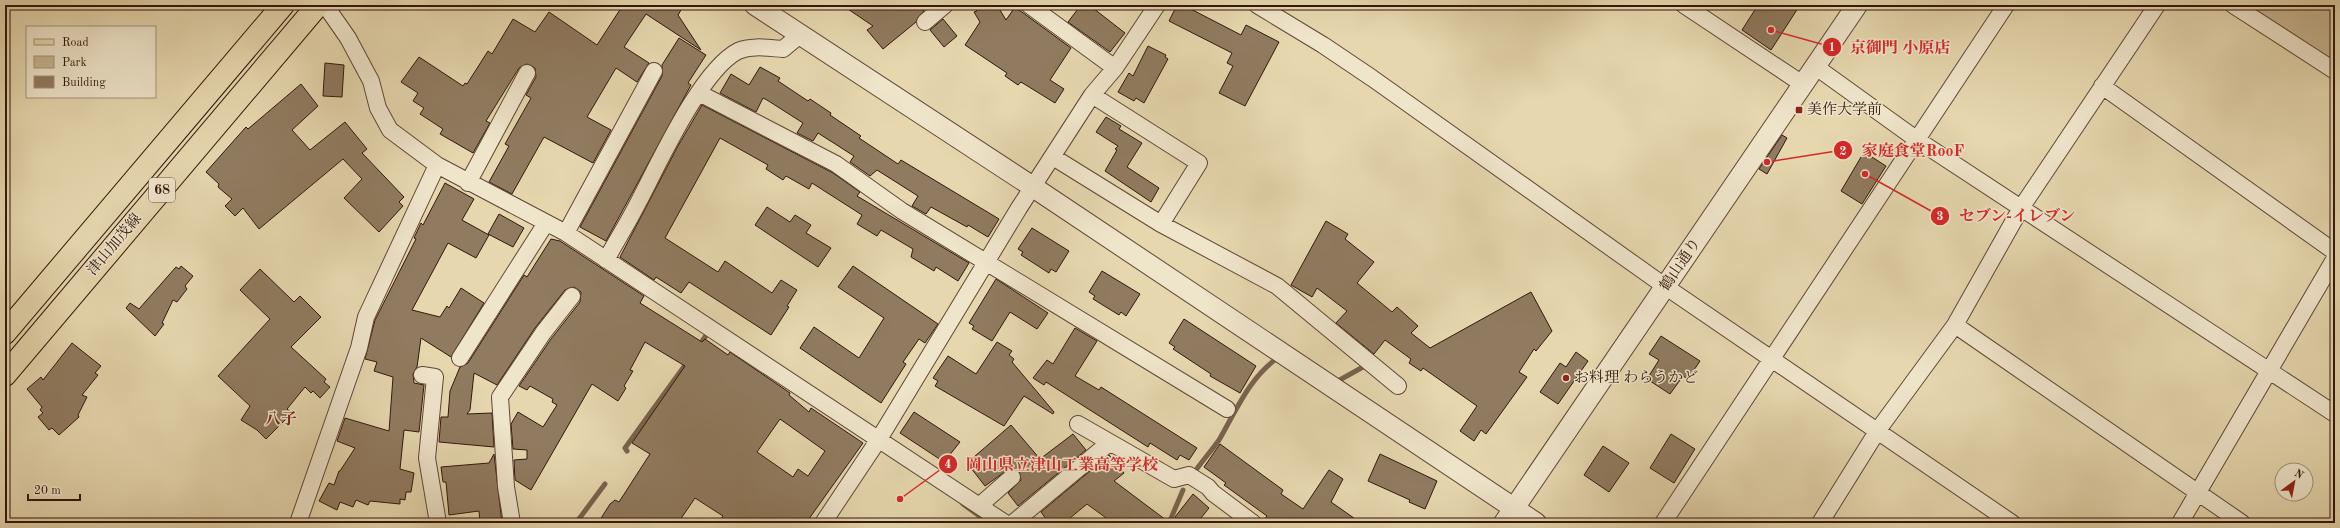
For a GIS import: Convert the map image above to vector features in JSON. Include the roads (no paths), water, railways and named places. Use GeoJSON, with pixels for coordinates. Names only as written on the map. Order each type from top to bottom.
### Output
{"type":"FeatureCollection","features":[{"type":"Feature","properties":{"kind":"main road","name":"津山加茂線"},"geometry":{"type":"LineString","coordinates":[[5,333],[283,5]]}},
{"type":"Feature","properties":{"kind":"main road","name":"津山加茂線"},"geometry":{"type":"LineString","coordinates":[[5,375],[318,5]]}},
{"type":"Feature","properties":{"kind":"street"},"geometry":{"type":"LineString","coordinates":[[325,5],[348,38],[371,81],[378,108],[390,130],[437,165],[468,183],[566,233],[1005,523]]}},
{"type":"Feature","properties":{"kind":"street"},"geometry":{"type":"LineString","coordinates":[[755,5],[1033,187],[1509,515],[1536,523]]}},
{"type":"Feature","properties":{"kind":"street"},"geometry":{"type":"LineString","coordinates":[[925,22],[946,5]]}},
{"type":"Feature","properties":{"kind":"street"},"geometry":{"type":"LineString","coordinates":[[1029,5],[1115,68]]}},
{"type":"Feature","properties":{"kind":"street"},"geometry":{"type":"LineString","coordinates":[[823,523],[879,439],[986,262],[1092,95],[1115,68],[1157,5]]}},
{"type":"Feature","properties":{"kind":"street"},"geometry":{"type":"LineString","coordinates":[[1257,5],[1323,45],[1666,287],[1878,430],[2012,523]]}},
{"type":"Feature","properties":{"kind":"street"},"geometry":{"type":"LineString","coordinates":[[1684,5],[1804,85]]}},
{"type":"Feature","properties":{"kind":"street","name":"鶴山通り"},"geometry":{"type":"LineString","coordinates":[[1509,515],[1804,85],[1857,5]]}},
{"type":"Feature","properties":{"kind":"street"},"geometry":{"type":"LineString","coordinates":[[1663,523],[2006,5]]}},
{"type":"Feature","properties":{"kind":"street"},"geometry":{"type":"LineString","coordinates":[[1820,523],[1878,430],[1955,325],[2021,208],[2157,5]]}},
{"type":"Feature","properties":{"kind":"street"},"geometry":{"type":"LineString","coordinates":[[2233,5],[2335,71]]}},
{"type":"Feature","properties":{"kind":"street"},"geometry":{"type":"LineString","coordinates":[[606,260],[668,145],[710,75],[730,56],[740,50],[752,48],[783,49],[795,39]]}},
{"type":"Feature","properties":{"kind":"street"},"geometry":{"type":"LineString","coordinates":[[1816,67],[1916,139],[2335,414]]}},
{"type":"Feature","properties":{"kind":"street"},"geometry":{"type":"LineString","coordinates":[[566,233],[654,71]]}},
{"type":"Feature","properties":{"kind":"street"},"geometry":{"type":"LineString","coordinates":[[468,183],[527,73]]}},
{"type":"Feature","properties":{"kind":"street"},"geometry":{"type":"LineString","coordinates":[[2102,86],[2335,252]]}},
{"type":"Feature","properties":{"kind":"street"},"geometry":{"type":"LineString","coordinates":[[699,93],[836,164],[902,210],[1227,409]]}},
{"type":"Feature","properties":{"kind":"street"},"geometry":{"type":"LineString","coordinates":[[1092,95],[1199,162],[1161,224]]}},
{"type":"Feature","properties":{"kind":"street"},"geometry":{"type":"LineString","coordinates":[[1053,157],[1161,224],[1278,286],[1398,386]]}},
{"type":"Feature","properties":{"kind":"street"},"geometry":{"type":"LineString","coordinates":[[298,523],[359,348],[366,317],[437,165]]}},
{"type":"Feature","properties":{"kind":"street"},"geometry":{"type":"LineString","coordinates":[[460,358],[546,223]]}},
{"type":"Feature","properties":{"kind":"street"},"geometry":{"type":"LineString","coordinates":[[2180,523],[2270,372],[2335,258]]}},
{"type":"Feature","properties":{"kind":"street"},"geometry":{"type":"LineString","coordinates":[[512,523],[506,487],[500,398],[543,333],[572,296]]}},
{"type":"Feature","properties":{"kind":"street"},"geometry":{"type":"LineString","coordinates":[[1955,325],[2242,523]]}},
{"type":"Feature","properties":{"kind":"street"},"geometry":{"type":"LineString","coordinates":[[422,375],[435,377],[428,458],[438,523]]}},
{"type":"Feature","properties":{"kind":"street"},"geometry":{"type":"LineString","coordinates":[[1078,424],[1174,479],[1189,475],[1208,487],[1213,493],[1252,523]]}},
{"type":"Feature","properties":{"kind":"street"},"geometry":{"type":"LineString","coordinates":[[1014,523],[1109,443]]}},
{"type":"Feature","properties":{"kind":"street"},"geometry":{"type":"LineString","coordinates":[[979,506],[1012,477]]}},
{"type":"Feature","properties":{"kind":"waterway"},"geometry":{"type":"LineString","coordinates":[[699,346],[707,334]]}},
{"type":"Feature","properties":{"kind":"waterway"},"geometry":{"type":"LineString","coordinates":[[1196,470],[1219,440],[1244,395],[1252,384],[1260,374],[1279,357]]}},
{"type":"Feature","properties":{"kind":"waterway"},"geometry":{"type":"LineString","coordinates":[[627,451],[625,448],[688,361]]}},
{"type":"Feature","properties":{"kind":"waterway"},"geometry":{"type":"LineString","coordinates":[[1336,382],[1363,367]]}},
{"type":"Feature","properties":{"kind":"waterway"},"geometry":{"type":"LineString","coordinates":[[576,523],[605,484]]}},
{"type":"Feature","properties":{"kind":"waterway"},"geometry":{"type":"LineString","coordinates":[[1169,523],[1183,490]]}},
{"type":"Feature","properties":{"kind":"waterway"},"geometry":{"type":"LineString","coordinates":[[963,504],[989,523]]}},
{"type":"Feature","properties":{"kind":"place","name":"京御門 小原店"},"geometry":{"type":"Point","coordinates":[1771,30]}},
{"type":"Feature","properties":{"kind":"place","name":"美作大学前"},"geometry":{"type":"Point","coordinates":[1799,110]}},
{"type":"Feature","properties":{"kind":"place","name":"家庭食堂RooF"},"geometry":{"type":"Point","coordinates":[1767,162]}},
{"type":"Feature","properties":{"kind":"place","name":"セブン-イレブン"},"geometry":{"type":"Point","coordinates":[1865,174]}},
{"type":"Feature","properties":{"kind":"place","name":"お料理 わらうかど"},"geometry":{"type":"Point","coordinates":[1566,378]}},
{"type":"Feature","properties":{"kind":"place","name":"岡山県立津山工業高等学校"},"geometry":{"type":"Point","coordinates":[900,499]}},
{"type":"Feature","properties":{"kind":"district","name":"八子"},"geometry":{"type":"Point","coordinates":[281,420]}}]}
